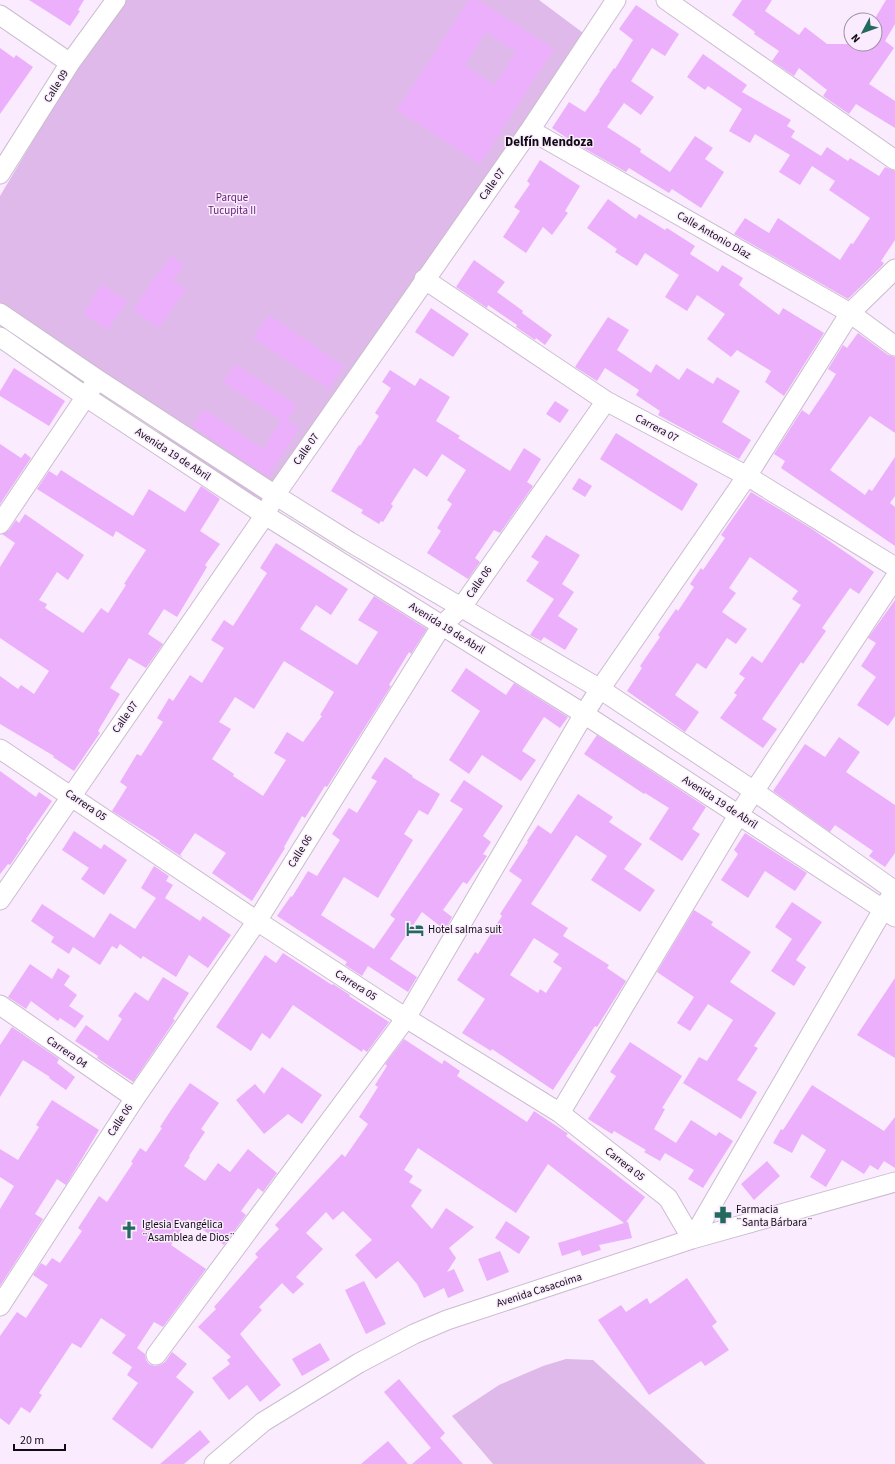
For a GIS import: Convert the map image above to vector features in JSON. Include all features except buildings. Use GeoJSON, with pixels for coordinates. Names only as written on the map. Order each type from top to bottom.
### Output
{"type":"FeatureCollection","features":[{"type":"Feature","properties":{"kind":"street","name":"Calle 09"},"geometry":{"type":"LineString","coordinates":[[0,174],[70,63],[116,0]]}},
{"type":"Feature","properties":{"kind":"street","name":"Calle 07"},"geometry":{"type":"LineString","coordinates":[[0,900],[265,515],[274,495],[530,130],[616,0]]}},
{"type":"Feature","properties":{"kind":"street"},"geometry":{"type":"LineString","coordinates":[[666,0],[895,160]]}},
{"type":"Feature","properties":{"kind":"street"},"geometry":{"type":"LineString","coordinates":[[0,15],[70,63]]}},
{"type":"Feature","properties":{"kind":"street","name":"Calle Antonio Díaz"},"geometry":{"type":"LineString","coordinates":[[530,130],[850,313],[895,346]]}},
{"type":"Feature","properties":{"kind":"street"},"geometry":{"type":"LineString","coordinates":[[156,1355],[406,1018],[600,689],[747,476],[850,313],[895,269]]}},
{"type":"Feature","properties":{"kind":"street","name":"Carrera 07"},"geometry":{"type":"LineString","coordinates":[[424,280],[606,401],[747,476],[895,567]]}},
{"type":"Feature","properties":{"kind":"street","name":"Avenida 19 de Abril"},"geometry":{"type":"LineString","coordinates":[[0,313],[97,379],[274,495],[350,542],[600,689],[754,790],[895,890]]}},
{"type":"Feature","properties":{"kind":"street","name":"Avenida 19 de Abril"},"geometry":{"type":"LineString","coordinates":[[0,337],[86,397],[265,515],[584,714],[889,913]]}},
{"type":"Feature","properties":{"kind":"street"},"geometry":{"type":"LineString","coordinates":[[0,524],[97,379]]}},
{"type":"Feature","properties":{"kind":"street","name":"Calle 06"},"geometry":{"type":"LineString","coordinates":[[0,1306],[135,1098],[257,921],[442,625],[462,608],[606,401]]}},
{"type":"Feature","properties":{"kind":"street"},"geometry":{"type":"LineString","coordinates":[[560,1112],[754,790],[895,578]]}},
{"type":"Feature","properties":{"kind":"street","name":"Carrera 05"},"geometry":{"type":"LineString","coordinates":[[0,749],[257,921],[406,1018],[560,1112],[668,1198],[692,1239]]}},
{"type":"Feature","properties":{"kind":"street"},"geometry":{"type":"LineString","coordinates":[[692,1239],[889,913],[895,890]]}},
{"type":"Feature","properties":{"kind":"street","name":"Carrera 04"},"geometry":{"type":"LineString","coordinates":[[0,1005],[135,1098]]}},
{"type":"Feature","properties":{"kind":"street","name":"Avenida Casacoima"},"geometry":{"type":"LineString","coordinates":[[214,1464],[263,1422],[359,1363],[414,1334],[447,1320],[692,1239],[895,1182]]}},
{"type":"Feature","properties":{"kind":"green space","name":"Parque Tucupita II"},"geometry":{"type":"Polygon","coordinates":[[[117,0],[539,0],[590,38],[265,515],[0,308],[0,196],[117,0]]]}},
{"type":"Feature","properties":{"kind":"green space"},"geometry":{"type":"Polygon","coordinates":[[[566,1359],[593,1360],[706,1464],[493,1464],[452,1416],[499,1385],[543,1366],[566,1359]]]}},
{"type":"Feature","properties":{"kind":"place","name":"Hotel salma suit"},"geometry":{"type":"Point","coordinates":[415,929]}},
{"type":"Feature","properties":{"kind":"place","name":"Farmacia ¨Santa Bárbara¨"},"geometry":{"type":"Point","coordinates":[723,1215]}},
{"type":"Feature","properties":{"kind":"place","name":"Iglesia Evangélica ¨Asamblea de Dios¨"},"geometry":{"type":"Point","coordinates":[129,1230]}},
{"type":"Feature","properties":{"kind":"district","name":"Delfín Mendoza"},"geometry":{"type":"Point","coordinates":[549,142]}}]}
